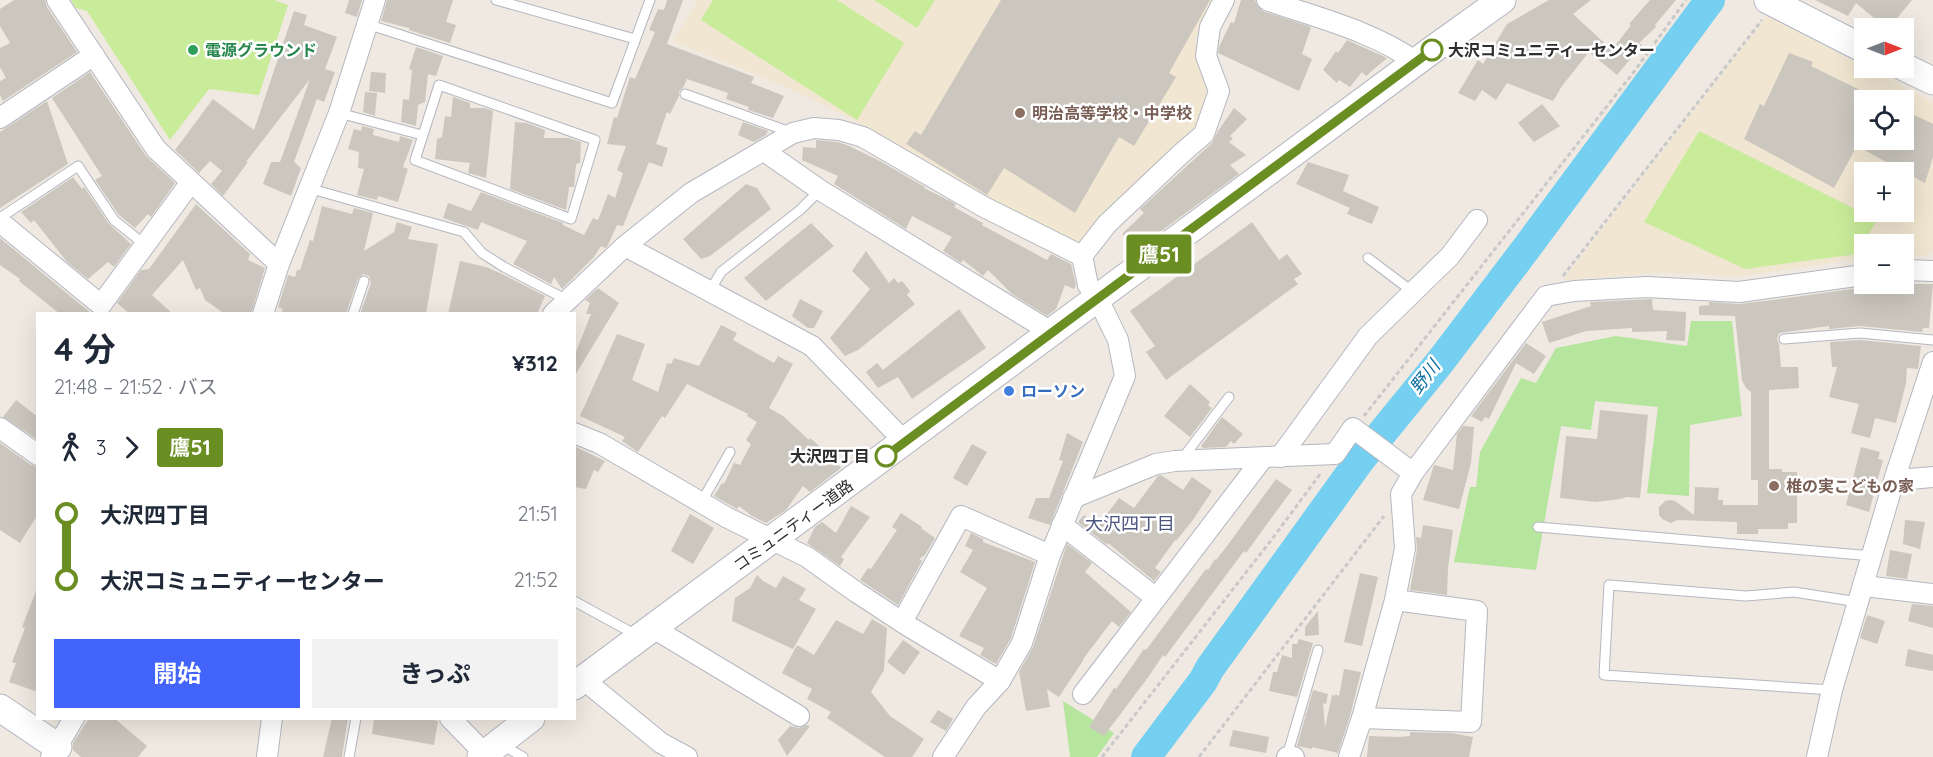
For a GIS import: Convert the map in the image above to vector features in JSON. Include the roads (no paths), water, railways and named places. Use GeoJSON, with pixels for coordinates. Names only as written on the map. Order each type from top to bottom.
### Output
{"type":"FeatureCollection","features":[{"type":"Feature","properties":{"kind":"street"},"geometry":{"type":"LineString","coordinates":[[57,0],[156,149],[279,264]]}},
{"type":"Feature","properties":{"kind":"street"},"geometry":{"type":"LineString","coordinates":[[264,312],[279,264],[339,113],[375,0]]}},
{"type":"Feature","properties":{"kind":"street"},"geometry":{"type":"LineString","coordinates":[[943,757],[976,707],[1000,681],[1022,643],[1050,555],[1125,376],[1118,340],[1098,299],[1088,285],[1082,256],[1107,224],[1204,134],[1219,91],[1206,56],[1210,27],[1224,0]]}},
{"type":"Feature","properties":{"kind":"street"},"geometry":{"type":"LineString","coordinates":[[1267,0],[1372,37],[1397,48],[1416,62]]}},
{"type":"Feature","properties":{"kind":"street","name":"コミュニティー道路"},"geometry":{"type":"LineString","coordinates":[[579,683],[1502,0]]}},
{"type":"Feature","properties":{"kind":"street"},"geometry":{"type":"LineString","coordinates":[[1771,2],[1854,44]]}},
{"type":"Feature","properties":{"kind":"street"},"geometry":{"type":"LineString","coordinates":[[0,118],[94,55]]}},
{"type":"Feature","properties":{"kind":"street"},"geometry":{"type":"LineString","coordinates":[[1914,72],[1933,81]]}},
{"type":"Feature","properties":{"kind":"street"},"geometry":{"type":"LineString","coordinates":[[560,307],[625,246],[691,193],[793,133],[814,128],[839,130],[863,137],[984,207],[1082,256]]}},
{"type":"Feature","properties":{"kind":"street"},"geometry":{"type":"LineString","coordinates":[[764,151],[820,190],[1052,332]]}},
{"type":"Feature","properties":{"kind":"street"},"geometry":{"type":"LineString","coordinates":[[0,222],[101,305],[191,182]]}},
{"type":"Feature","properties":{"kind":"street"},"geometry":{"type":"LineString","coordinates":[[1083,694],[1156,598],[1368,336],[1450,256],[1478,220]]}},
{"type":"Feature","properties":{"kind":"street"},"geometry":{"type":"LineString","coordinates":[[625,246],[812,346],[905,442]]}},
{"type":"Feature","properties":{"kind":"street"},"geometry":{"type":"LineString","coordinates":[[1914,270],[1933,271]]}},
{"type":"Feature","properties":{"kind":"street"},"geometry":{"type":"LineString","coordinates":[[1349,757],[1395,600],[1405,548],[1401,494],[1411,472],[1546,296],[1574,291],[1647,287],[1738,292],[1854,276]]}},
{"type":"Feature","properties":{"kind":"street"},"geometry":{"type":"LineString","coordinates":[[1817,757],[1832,690],[1895,477],[1933,362]]}},
{"type":"Feature","properties":{"kind":"street"},"geometry":{"type":"LineString","coordinates":[[0,428],[36,454]]}},
{"type":"Feature","properties":{"kind":"street"},"geometry":{"type":"LineString","coordinates":[[1073,498],[1156,464],[1335,454],[1356,431],[1411,472]]}},
{"type":"Feature","properties":{"kind":"street"},"geometry":{"type":"LineString","coordinates":[[576,434],[599,443],[726,517],[807,557],[902,622],[1000,681]]}},
{"type":"Feature","properties":{"kind":"street"},"geometry":{"type":"LineString","coordinates":[[1895,477],[1910,479],[1933,477]]}},
{"type":"Feature","properties":{"kind":"street"},"geometry":{"type":"LineString","coordinates":[[902,622],[961,516],[1050,555]]}},
{"type":"Feature","properties":{"kind":"street"},"geometry":{"type":"LineString","coordinates":[[1062,525],[1156,598]]}},
{"type":"Feature","properties":{"kind":"street"},"geometry":{"type":"LineString","coordinates":[[1861,594],[1933,594]]}},
{"type":"Feature","properties":{"kind":"street"},"geometry":{"type":"LineString","coordinates":[[1362,718],[1471,722],[1477,610],[1395,600]]}},
{"type":"Feature","properties":{"kind":"street"},"geometry":{"type":"LineString","coordinates":[[647,633],[799,716]]}},
{"type":"Feature","properties":{"kind":"street"},"geometry":{"type":"LineString","coordinates":[[579,683],[661,743],[687,757]]}},
{"type":"Feature","properties":{"kind":"street"},"geometry":{"type":"LineString","coordinates":[[0,708],[30,724],[60,754],[73,720]]}},
{"type":"Feature","properties":{"kind":"street"},"geometry":{"type":"LineString","coordinates":[[267,757],[272,720]]}},
{"type":"Feature","properties":{"kind":"street"},"geometry":{"type":"LineString","coordinates":[[452,720],[488,751],[528,720]]}},
{"type":"Feature","properties":{"kind":"lane"},"geometry":{"type":"LineString","coordinates":[[496,0],[636,39]]}},
{"type":"Feature","properties":{"kind":"lane"},"geometry":{"type":"LineString","coordinates":[[367,24],[612,103],[650,0]]}},
{"type":"Feature","properties":{"kind":"lane"},"geometry":{"type":"LineString","coordinates":[[439,85],[595,140],[571,219],[415,160],[422,135],[439,85]]}},
{"type":"Feature","properties":{"kind":"lane"},"geometry":{"type":"LineString","coordinates":[[685,94],[793,133]]}},
{"type":"Feature","properties":{"kind":"lane"},"geometry":{"type":"LineString","coordinates":[[339,113],[422,135]]}},
{"type":"Feature","properties":{"kind":"lane"},"geometry":{"type":"LineString","coordinates":[[0,218],[78,166],[114,220],[144,246]]}},
{"type":"Feature","properties":{"kind":"lane"},"geometry":{"type":"LineString","coordinates":[[308,188],[464,232],[482,253],[560,307]]}},
{"type":"Feature","properties":{"kind":"lane"},"geometry":{"type":"LineString","coordinates":[[710,291],[721,272],[800,210],[820,190]]}},
{"type":"Feature","properties":{"kind":"lane"},"geometry":{"type":"LineString","coordinates":[[1368,258],[1413,292]]}},
{"type":"Feature","properties":{"kind":"lane"},"geometry":{"type":"LineString","coordinates":[[354,312],[364,281]]}},
{"type":"Feature","properties":{"kind":"lane"},"geometry":{"type":"LineString","coordinates":[[1784,339],[1860,333],[1933,340]]}},
{"type":"Feature","properties":{"kind":"lane"},"geometry":{"type":"LineString","coordinates":[[1181,461],[1229,397]]}},
{"type":"Feature","properties":{"kind":"lane"},"geometry":{"type":"LineString","coordinates":[[702,501],[730,452]]}},
{"type":"Feature","properties":{"kind":"lane"},"geometry":{"type":"LineString","coordinates":[[1538,527],[1872,556]]}},
{"type":"Feature","properties":{"kind":"lane"},"geometry":{"type":"LineString","coordinates":[[1832,690],[1604,675],[1609,585],[1746,596],[1794,592],[1861,594]]}},
{"type":"Feature","properties":{"kind":"lane"},"geometry":{"type":"LineString","coordinates":[[576,602],[647,633]]}},
{"type":"Feature","properties":{"kind":"lane"},"geometry":{"type":"LineString","coordinates":[[1290,757],[1318,650]]}},
{"type":"Feature","properties":{"kind":"lane"},"geometry":{"type":"LineString","coordinates":[[349,757],[356,720]]}},
{"type":"Feature","properties":{"kind":"lane"},"geometry":{"type":"LineString","coordinates":[[488,751],[523,757]]}},
{"type":"Feature","properties":{"kind":"waterway","name":"野川"},"geometry":{"type":"LineString","coordinates":[[1146,757],[1203,681],[1210,668],[1360,460],[1440,362],[1710,0]]}},
{"type":"Feature","properties":{"kind":"place","name":"電源グラウンド"},"geometry":{"type":"Point","coordinates":[193,50]}},
{"type":"Feature","properties":{"kind":"place","name":"大沢コミュニティーセンター"},"geometry":{"type":"Point","coordinates":[1432,50]}},
{"type":"Feature","properties":{"kind":"place","name":"明治高等学校・中学校"},"geometry":{"type":"Point","coordinates":[1020,113]}},
{"type":"Feature","properties":{"kind":"place","name":"ローソン"},"geometry":{"type":"Point","coordinates":[1009,391]}},
{"type":"Feature","properties":{"kind":"place","name":"大沢四丁目"},"geometry":{"type":"Point","coordinates":[886,456]}},
{"type":"Feature","properties":{"kind":"place","name":"椎の実こどもの家"},"geometry":{"type":"Point","coordinates":[1774,486]}},
{"type":"Feature","properties":{"kind":"district","name":"大沢四丁目"},"geometry":{"type":"Point","coordinates":[1130,524]}}]}
